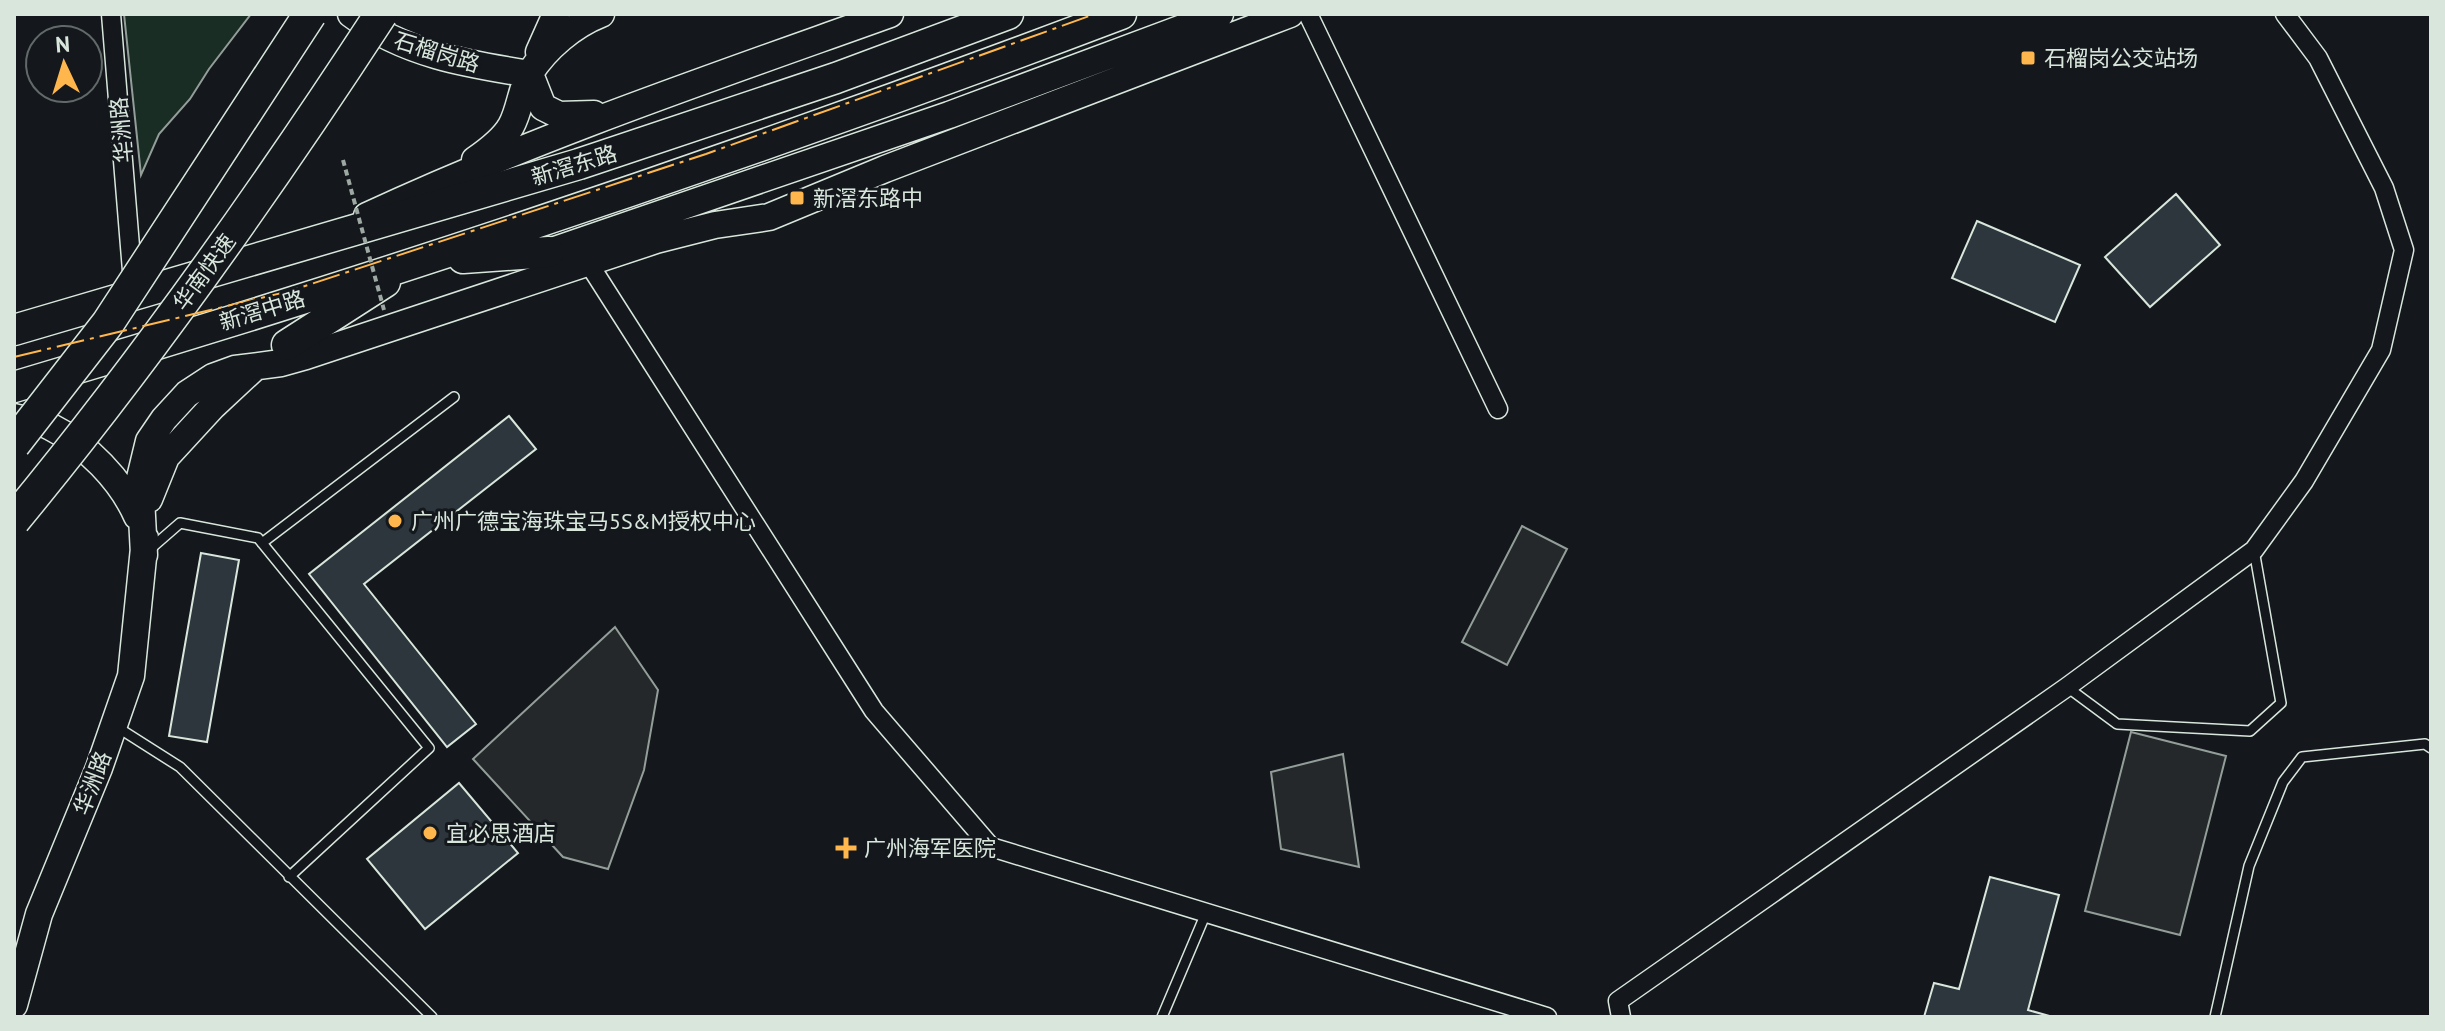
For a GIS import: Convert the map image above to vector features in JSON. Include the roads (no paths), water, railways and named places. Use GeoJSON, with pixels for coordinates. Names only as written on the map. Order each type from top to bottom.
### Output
{"type":"FeatureCollection","features":[{"type":"Feature","properties":{"kind":"highway"},"geometry":{"type":"LineString","coordinates":[[14,444],[108,323],[310,14]]}},
{"type":"Feature","properties":{"kind":"highway","name":"华南快速"},"geometry":{"type":"LineString","coordinates":[[14,520],[172,317],[295,146],[381,14]]}},
{"type":"Feature","properties":{"kind":"highway","name":"新滘东路"},"geometry":{"type":"LineString","coordinates":[[134,294],[290,251],[579,164],[836,78],[1008,14]]}},
{"type":"Feature","properties":{"kind":"highway","name":"新滘东路"},"geometry":{"type":"LineString","coordinates":[[417,261],[852,115],[1121,14]]}},
{"type":"Feature","properties":{"kind":"highway"},"geometry":{"type":"LineString","coordinates":[[287,345],[417,261],[549,252]]}},
{"type":"Feature","properties":{"kind":"highway","name":"新滘中路"},"geometry":{"type":"LineString","coordinates":[[14,387],[417,261]]}},
{"type":"Feature","properties":{"kind":"highway"},"geometry":{"type":"LineString","coordinates":[[14,330],[134,294]]}},
{"type":"Feature","properties":{"kind":"main road","name":"石榴岗路"},"geometry":{"type":"LineString","coordinates":[[351,14],[407,48],[484,67],[530,74]]}},
{"type":"Feature","properties":{"kind":"main road"},"geometry":{"type":"LineString","coordinates":[[456,174],[490,150],[510,127],[556,14]]}},
{"type":"Feature","properties":{"kind":"main road"},"geometry":{"type":"LineString","coordinates":[[530,74],[565,35],[577,25],[601,14]]}},
{"type":"Feature","properties":{"kind":"main road"},"geometry":{"type":"LineString","coordinates":[[290,251],[456,174],[620,110],[890,14]]}},
{"type":"Feature","properties":{"kind":"main road"},"geometry":{"type":"LineString","coordinates":[[549,252],[949,115],[1195,20],[1220,14]]}},
{"type":"Feature","properties":{"kind":"main road"},"geometry":{"type":"LineString","coordinates":[[255,366],[306,356],[689,231],[769,217],[885,169],[1290,14]]}},
{"type":"Feature","properties":{"kind":"main road"},"geometry":{"type":"LineString","coordinates":[[530,74],[543,107],[559,115],[578,116],[620,110]]}},
{"type":"Feature","properties":{"kind":"main road"},"geometry":{"type":"LineString","coordinates":[[144,555],[146,514],[153,484],[166,457],[231,388],[255,366],[287,345]]}},
{"type":"Feature","properties":{"kind":"main road"},"geometry":{"type":"LineString","coordinates":[[14,417],[50,426],[86,451],[121,486],[137,515],[144,555]]}},
{"type":"Feature","properties":{"kind":"main road","name":"华洲路"},"geometry":{"type":"LineString","coordinates":[[14,1005],[39,914],[99,768],[131,676],[144,555]]}},
{"type":"Feature","properties":{"kind":"street","name":"华洲路"},"geometry":{"type":"LineString","coordinates":[[111,14],[134,294]]}},
{"type":"Feature","properties":{"kind":"street"},"geometry":{"type":"LineString","coordinates":[[1308,14],[1498,409]]}},
{"type":"Feature","properties":{"kind":"street"},"geometry":{"type":"LineString","coordinates":[[1621,1017],[1618,1001],[2067,687],[2254,550],[2304,481],[2381,350],[2404,250],[2384,188],[2318,58],[2285,14]]}},
{"type":"Feature","properties":{"kind":"street"},"geometry":{"type":"LineString","coordinates":[[589,264],[874,711],[991,847],[1547,1017]]}},
{"type":"Feature","properties":{"kind":"lane"},"geometry":{"type":"LineString","coordinates":[[262,543],[454,397]]}},
{"type":"Feature","properties":{"kind":"lane"},"geometry":{"type":"LineString","coordinates":[[144,555],[180,523],[258,538],[429,748],[289,877]]}},
{"type":"Feature","properties":{"kind":"lane"},"geometry":{"type":"LineString","coordinates":[[2067,687],[2117,724],[2250,731],[2281,703],[2254,550]]}},
{"type":"Feature","properties":{"kind":"lane"},"geometry":{"type":"LineString","coordinates":[[114,725],[180,767],[432,1017]]}},
{"type":"Feature","properties":{"kind":"lane"},"geometry":{"type":"LineString","coordinates":[[2215,1017],[2249,866],[2283,782],[2302,757],[2425,744],[2431,748]]}},
{"type":"Feature","properties":{"kind":"lane"},"geometry":{"type":"LineString","coordinates":[[1162,1017],[1206,913]]}},
{"type":"Feature","properties":{"kind":"place","name":"石榴岗公交站场"},"geometry":{"type":"Point","coordinates":[2028,58]}},
{"type":"Feature","properties":{"kind":"place","name":"新滘东路中"},"geometry":{"type":"Point","coordinates":[797,198]}},
{"type":"Feature","properties":{"kind":"place","name":"广州广德宝海珠宝马5S&M授权中心"},"geometry":{"type":"Point","coordinates":[395,521]}},
{"type":"Feature","properties":{"kind":"place","name":"宜必思酒店"},"geometry":{"type":"Point","coordinates":[430,833]}},
{"type":"Feature","properties":{"kind":"place","name":"广州海军医院"},"geometry":{"type":"Point","coordinates":[846,848]}}]}
